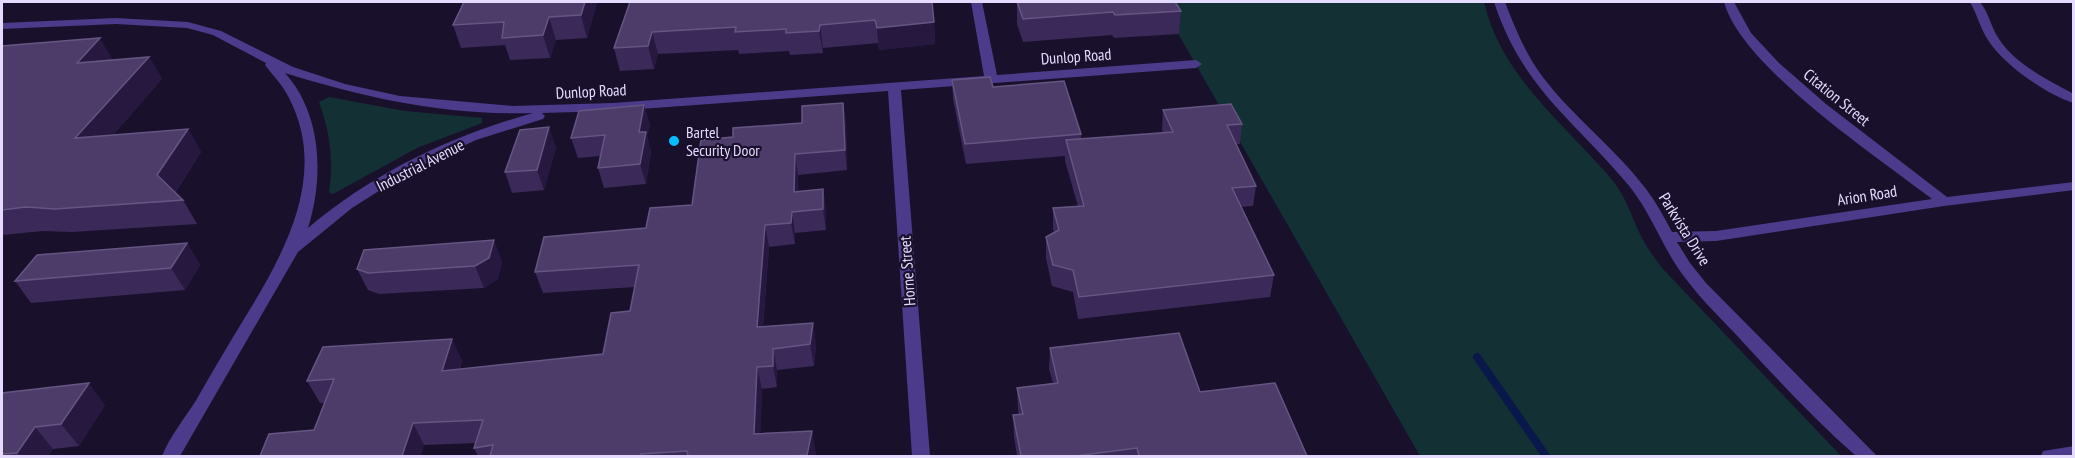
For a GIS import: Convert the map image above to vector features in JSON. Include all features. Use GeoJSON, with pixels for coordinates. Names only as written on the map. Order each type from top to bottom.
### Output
{"type":"FeatureCollection","features":[{"type":"Feature","properties":{"kind":"street"},"geometry":{"type":"LineString","coordinates":[[976,2],[991,78]]}},
{"type":"Feature","properties":{"kind":"street","name":"Parkvista Drive"},"geometry":{"type":"LineString","coordinates":[[1500,2],[1503,15],[1521,53],[1534,73],[1585,134],[1636,186],[1693,278],[1789,379],[1868,456]]}},
{"type":"Feature","properties":{"kind":"street","name":"Citation Street"},"geometry":{"type":"LineString","coordinates":[[1729,2],[1732,12],[1746,33],[1778,70],[1944,202]]}},
{"type":"Feature","properties":{"kind":"street"},"geometry":{"type":"LineString","coordinates":[[1980,4],[1984,24],[1997,46],[2030,73],[2073,99]]}},
{"type":"Feature","properties":{"kind":"street","name":"Dunlop Road"},"geometry":{"type":"LineString","coordinates":[[2,26],[116,21],[188,25],[224,36],[262,57],[309,78],[391,98],[513,110],[564,110],[1196,64]]}},
{"type":"Feature","properties":{"kind":"street","name":"Industrial Avenue"},"geometry":{"type":"LineString","coordinates":[[171,456],[291,250],[304,217],[311,160],[310,137],[300,104],[291,86],[262,57]]}},
{"type":"Feature","properties":{"kind":"street","name":"Horne Street"},"geometry":{"type":"LineString","coordinates":[[894,86],[921,456]]}},
{"type":"Feature","properties":{"kind":"street","name":"Industrial Avenue"},"geometry":{"type":"LineString","coordinates":[[291,250],[321,223],[393,175],[520,120],[564,110]]}},
{"type":"Feature","properties":{"kind":"street","name":"Arion Road"},"geometry":{"type":"LineString","coordinates":[[1666,237],[1716,236],[1944,202],[2073,186]]}},
{"type":"Feature","properties":{"kind":"street"},"geometry":{"type":"LineString","coordinates":[[2050,456],[2073,453]]}},
{"type":"Feature","properties":{"kind":"green space"},"geometry":{"type":"Polygon","coordinates":[[[1160,2],[1484,2],[1492,29],[1520,77],[1537,99],[1613,181],[1624,198],[1643,240],[1662,268],[1841,456],[1420,456],[1160,2]]]}},
{"type":"Feature","properties":{"kind":"green space"},"geometry":{"type":"Polygon","coordinates":[[[329,97],[405,111],[482,118],[482,123],[417,148],[333,194],[329,192],[331,158],[328,135],[319,102],[329,97]]]}},
{"type":"Feature","properties":{"kind":"building"},"geometry":{"type":"Polygon","coordinates":[[[464,2],[585,2],[581,15],[549,17],[543,35],[502,38],[504,22],[453,25],[464,2]]]}},
{"type":"Feature","properties":{"kind":"building"},"geometry":{"type":"Polygon","coordinates":[[[630,2],[932,2],[934,22],[877,28],[875,20],[820,25],[819,31],[786,33],[786,29],[735,32],[736,27],[652,32],[648,46],[614,48],[630,2]]]}},
{"type":"Feature","properties":{"kind":"building"},"geometry":{"type":"Polygon","coordinates":[[[1017,2],[1175,2],[1181,11],[1115,15],[1113,12],[1023,19],[1017,2]]]}},
{"type":"Feature","properties":{"kind":"building"},"geometry":{"type":"Polygon","coordinates":[[[100,38],[77,63],[149,57],[75,138],[188,129],[157,175],[183,200],[55,209],[26,207],[2,210],[2,46],[100,38]]]}},
{"type":"Feature","properties":{"kind":"building"},"geometry":{"type":"Polygon","coordinates":[[[990,77],[993,87],[1064,81],[1081,134],[965,144],[952,80],[990,77]]]}},
{"type":"Feature","properties":{"kind":"building"},"geometry":{"type":"Polygon","coordinates":[[[843,103],[845,150],[795,154],[794,192],[823,189],[823,209],[792,212],[791,223],[765,225],[757,327],[813,323],[810,344],[773,349],[773,366],[757,367],[754,434],[812,431],[807,455],[688,456],[687,451],[641,454],[641,456],[490,456],[493,445],[474,448],[483,420],[413,423],[402,456],[260,456],[269,434],[314,430],[334,379],[307,381],[323,347],[452,339],[442,371],[603,354],[611,313],[630,311],[639,265],[535,272],[544,237],[646,228],[650,208],[692,205],[701,140],[733,137],[733,128],[802,123],[802,106],[843,103]]]}},
{"type":"Feature","properties":{"kind":"building"},"geometry":{"type":"Polygon","coordinates":[[[1231,104],[1242,124],[1227,125],[1256,186],[1232,188],[1274,275],[1079,297],[1073,270],[1053,265],[1046,237],[1059,230],[1053,208],[1084,206],[1066,140],[1173,132],[1163,110],[1231,104]]]}},
{"type":"Feature","properties":{"kind":"building"},"geometry":{"type":"Polygon","coordinates":[[[644,105],[639,132],[646,132],[640,164],[598,168],[605,135],[571,138],[579,111],[644,105]]]}},
{"type":"Feature","properties":{"kind":"building"},"geometry":{"type":"Polygon","coordinates":[[[549,127],[537,170],[505,172],[520,130],[549,127]]]}},
{"type":"Feature","properties":{"kind":"building"},"geometry":{"type":"Polygon","coordinates":[[[494,240],[489,258],[475,266],[368,273],[357,269],[364,250],[494,240]]]}},
{"type":"Feature","properties":{"kind":"building"},"geometry":{"type":"Polygon","coordinates":[[[187,243],[171,268],[15,281],[37,255],[187,243]]]}},
{"type":"Feature","properties":{"kind":"building"},"geometry":{"type":"Polygon","coordinates":[[[1179,333],[1200,392],[1275,383],[1307,456],[1139,456],[1137,448],[1075,456],[1021,456],[1013,415],[1023,414],[1017,388],[1058,383],[1050,348],[1179,333]]]}},
{"type":"Feature","properties":{"kind":"building"},"geometry":{"type":"Polygon","coordinates":[[[89,383],[61,424],[35,427],[17,453],[2,454],[2,393],[89,383]]]}},
{"type":"Feature","properties":{"kind":"waterway"},"geometry":{"type":"LineString","coordinates":[[1477,357],[1546,456]]}},
{"type":"Feature","properties":{"kind":"place","name":"Bartel Security Door"},"geometry":{"type":"Point","coordinates":[674,141]}}]}
